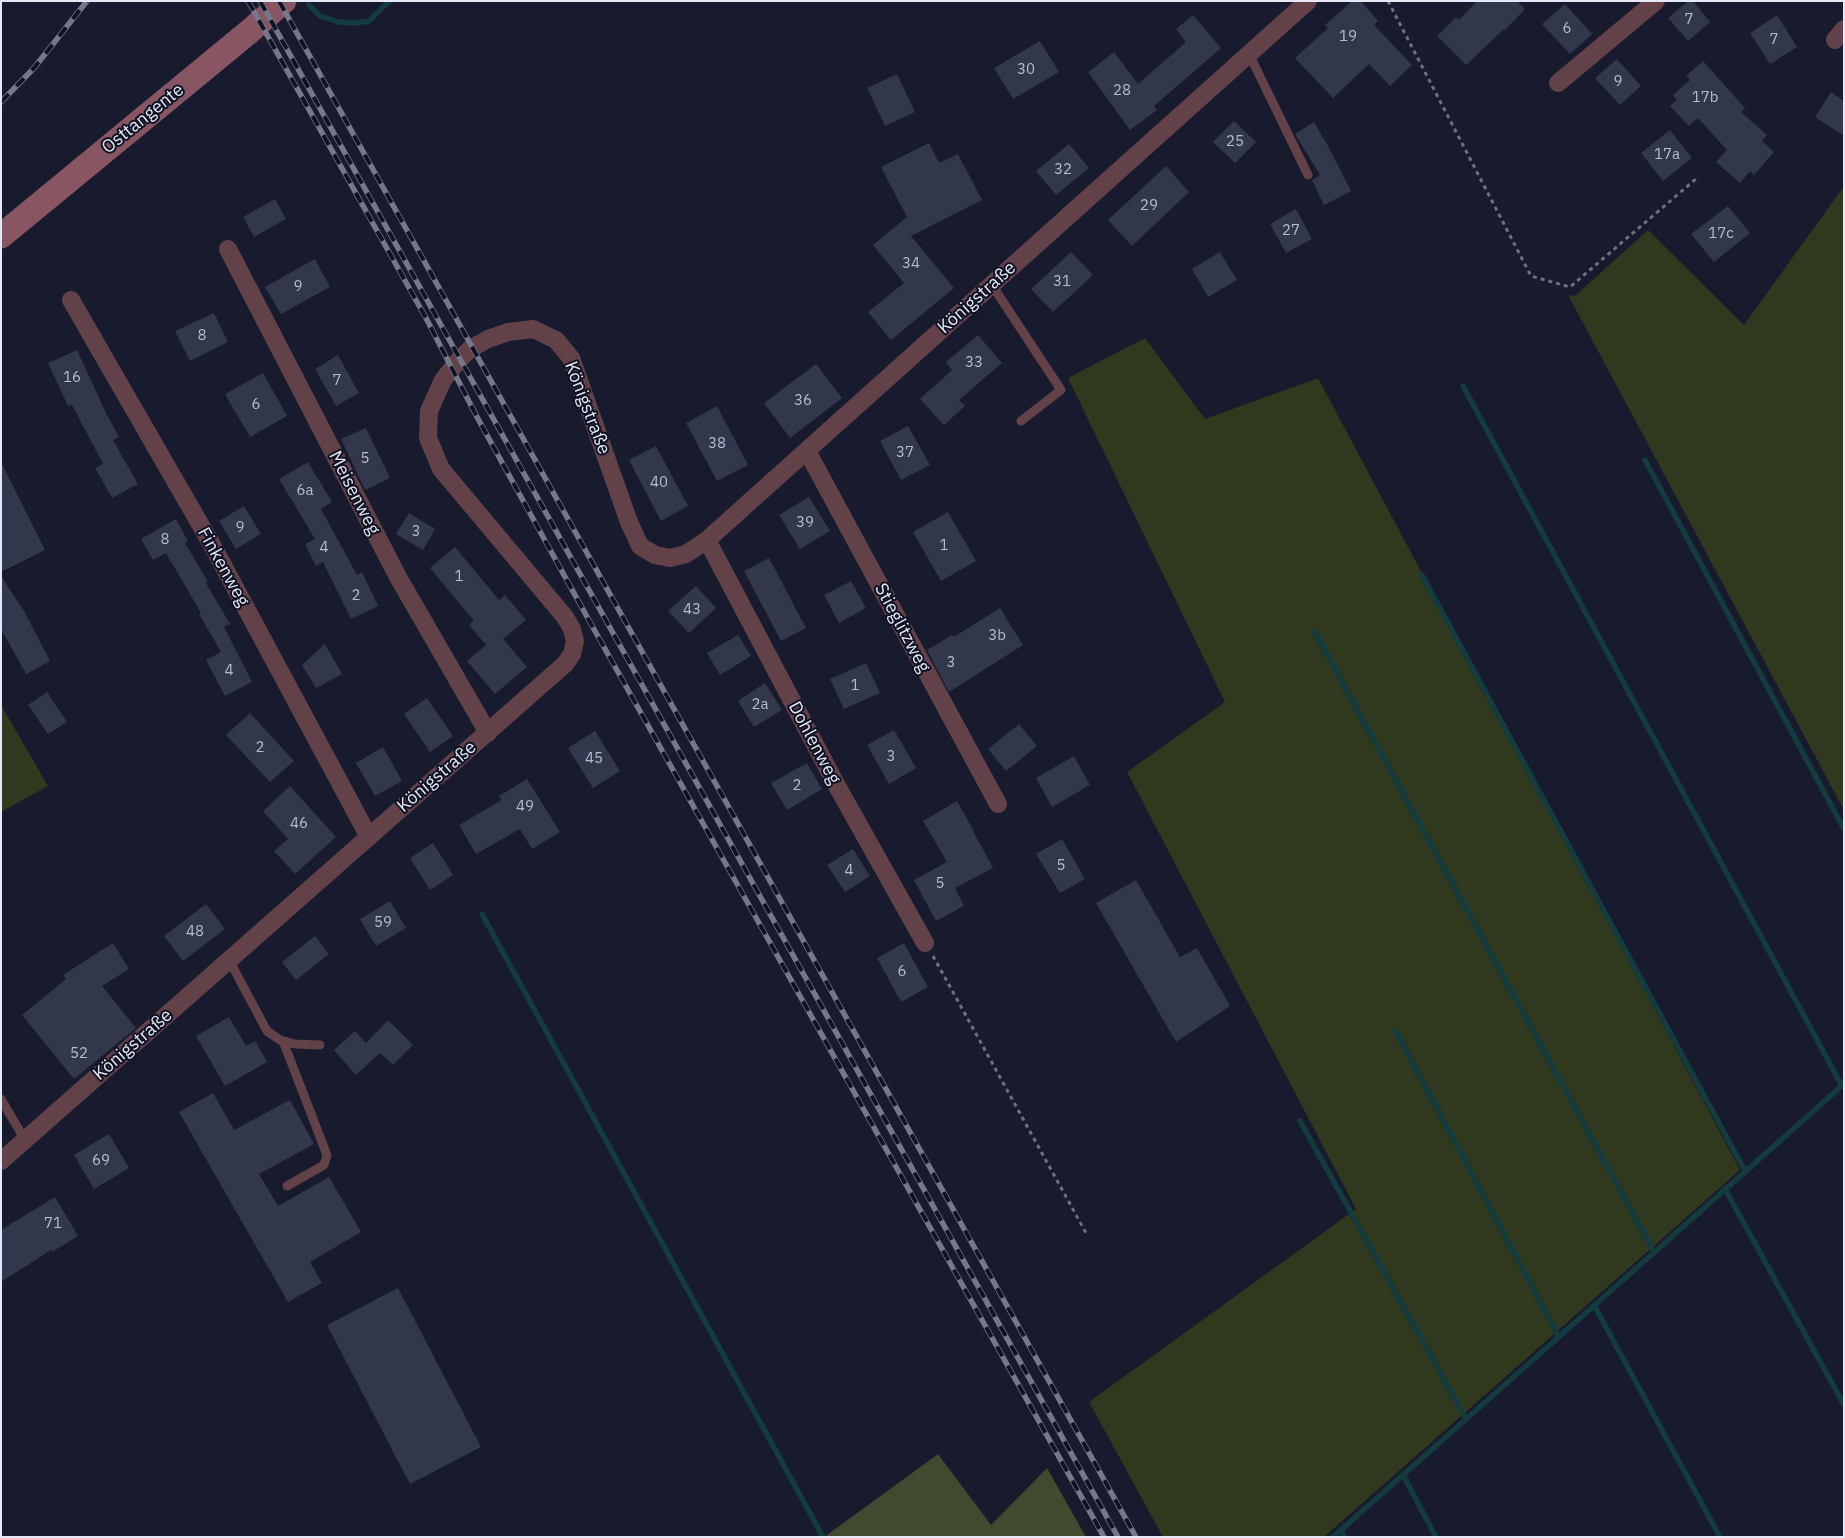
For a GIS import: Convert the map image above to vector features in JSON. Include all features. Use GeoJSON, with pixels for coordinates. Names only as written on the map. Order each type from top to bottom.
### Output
{"type":"FeatureCollection","features":[{"type":"Feature","properties":{"kind":"main road","name":"Osttangente"},"geometry":{"type":"LineString","coordinates":[[1,236],[284,1]]}},
{"type":"Feature","properties":{"kind":"street","name":"Königstraße"},"geometry":{"type":"LineString","coordinates":[[1,1161],[488,733],[565,664],[572,654],[576,641],[565,617],[441,469],[428,438],[429,411],[443,380],[470,349],[488,339],[508,332],[533,329],[556,340],[571,358],[629,522],[640,546],[655,555],[670,558],[686,554],[707,540],[1308,1]]}},
{"type":"Feature","properties":{"kind":"street"},"geometry":{"type":"LineString","coordinates":[[1558,83],[1656,1]]}},
{"type":"Feature","properties":{"kind":"street","name":"Meisenweg"},"geometry":{"type":"LineString","coordinates":[[228,249],[398,578],[488,733]]}},
{"type":"Feature","properties":{"kind":"street","name":"Finkenweg"},"geometry":{"type":"LineString","coordinates":[[71,300],[211,544],[370,837]]}},
{"type":"Feature","properties":{"kind":"street","name":"Stieglitzweg"},"geometry":{"type":"LineString","coordinates":[[807,451],[998,804]]}},
{"type":"Feature","properties":{"kind":"street","name":"Dohlenweg"},"geometry":{"type":"LineString","coordinates":[[707,540],[837,786],[925,943]]}},
{"type":"Feature","properties":{"kind":"lane"},"geometry":{"type":"LineString","coordinates":[[1249,54],[1308,175]]}},
{"type":"Feature","properties":{"kind":"lane"},"geometry":{"type":"LineString","coordinates":[[992,285],[1061,390],[1021,421]]}},
{"type":"Feature","properties":{"kind":"lane"},"geometry":{"type":"LineString","coordinates":[[229,960],[268,1031],[283,1041],[295,1044],[320,1045]]}},
{"type":"Feature","properties":{"kind":"lane"},"geometry":{"type":"LineString","coordinates":[[283,1041],[327,1154],[324,1165],[287,1186]]}},
{"type":"Feature","properties":{"kind":"lane"},"geometry":{"type":"LineString","coordinates":[[1,1099],[25,1140]]}},
{"type":"Feature","properties":{"kind":"path"},"geometry":{"type":"LineString","coordinates":[[1388,1],[1531,276],[1570,287],[1698,178]]}},
{"type":"Feature","properties":{"kind":"path"},"geometry":{"type":"LineString","coordinates":[[925,943],[1086,1234]]}},
{"type":"Feature","properties":{"kind":"green space"},"geometry":{"type":"Polygon","coordinates":[[[1844,186],[1844,810],[1568,295],[1575,296],[1648,230],[1744,325],[1844,186]]]}},
{"type":"Feature","properties":{"kind":"green space"},"geometry":{"type":"Polygon","coordinates":[[[1145,338],[1205,419],[1318,378],[1740,1170],[1324,1537],[1163,1537],[1089,1402],[1356,1209],[1127,772],[1225,702],[1068,378],[1145,338]]]}},
{"type":"Feature","properties":{"kind":"green space"},"geometry":{"type":"Polygon","coordinates":[[[1,705],[48,786],[1,812],[1,705]]]}},
{"type":"Feature","properties":{"kind":"green space"},"geometry":{"type":"Polygon","coordinates":[[[938,1454],[991,1525],[1047,1468],[1086,1537],[828,1537],[827,1535],[938,1454]]]}},
{"type":"Feature","properties":{"kind":"building"},"geometry":{"type":"Polygon","coordinates":[[[1352,1],[1361,1],[1378,21],[1374,25],[1412,65],[1390,86],[1369,64],[1333,98],[1295,58],[1328,28],[1325,25],[1352,1]]]}},
{"type":"Feature","properties":{"kind":"building"},"geometry":{"type":"Polygon","coordinates":[[[1477,1],[1517,1],[1525,9],[1466,65],[1437,36],[1456,17],[1459,20],[1477,1]]]}},
{"type":"Feature","properties":{"kind":"building"},"geometry":{"type":"Polygon","coordinates":[[[1688,1],[1693,1],[1710,22],[1688,41],[1668,18],[1688,1]]]}},
{"type":"Feature","properties":{"kind":"building"},"geometry":{"type":"Polygon","coordinates":[[[1565,4],[1592,34],[1570,54],[1542,24],[1565,4]]]}},
{"type":"Feature","properties":{"kind":"building"},"geometry":{"type":"Polygon","coordinates":[[[1193,15],[1221,48],[1154,106],[1157,110],[1130,130],[1088,72],[1114,52],[1138,84],[1186,42],[1176,29],[1193,15]]]}},
{"type":"Feature","properties":{"kind":"building"},"geometry":{"type":"Polygon","coordinates":[[[1777,15],[1797,47],[1770,64],[1750,33],[1777,15]]]}},
{"type":"Feature","properties":{"kind":"building"},"geometry":{"type":"Polygon","coordinates":[[[1040,41],[1059,72],[1013,99],[994,68],[1040,41]]]}},
{"type":"Feature","properties":{"kind":"building"},"geometry":{"type":"Polygon","coordinates":[[[1617,59],[1641,86],[1620,105],[1595,78],[1617,59]]]}},
{"type":"Feature","properties":{"kind":"building"},"geometry":{"type":"Polygon","coordinates":[[[1703,61],[1745,108],[1741,112],[1767,135],[1762,141],[1774,152],[1754,175],[1750,171],[1740,183],[1716,162],[1727,150],[1698,118],[1689,126],[1670,106],[1677,100],[1673,95],[1690,80],[1686,76],[1703,61]]]}},
{"type":"Feature","properties":{"kind":"building"},"geometry":{"type":"Polygon","coordinates":[[[897,74],[915,112],[885,126],[867,88],[897,74]]]}},
{"type":"Feature","properties":{"kind":"building"},"geometry":{"type":"Polygon","coordinates":[[[1831,92],[1844,101],[1844,136],[1815,117],[1831,92]]]}},
{"type":"Feature","properties":{"kind":"building"},"geometry":{"type":"Polygon","coordinates":[[[1234,121],[1256,142],[1235,163],[1213,142],[1234,121]]]}},
{"type":"Feature","properties":{"kind":"building"},"geometry":{"type":"Polygon","coordinates":[[[1314,122],[1351,191],[1324,205],[1312,180],[1320,175],[1295,134],[1314,122]]]}},
{"type":"Feature","properties":{"kind":"building"},"geometry":{"type":"Polygon","coordinates":[[[1670,130],[1692,158],[1663,181],[1641,153],[1670,130]]]}},
{"type":"Feature","properties":{"kind":"building"},"geometry":{"type":"Polygon","coordinates":[[[929,143],[939,163],[958,154],[982,200],[911,236],[954,288],[891,340],[868,312],[904,283],[873,245],[907,217],[881,167],[929,143]]]}},
{"type":"Feature","properties":{"kind":"building"},"geometry":{"type":"Polygon","coordinates":[[[1069,144],[1089,168],[1056,195],[1036,171],[1069,144]]]}},
{"type":"Feature","properties":{"kind":"building"},"geometry":{"type":"Polygon","coordinates":[[[1166,166],[1189,192],[1132,246],[1108,220],[1166,166]]]}},
{"type":"Feature","properties":{"kind":"building"},"geometry":{"type":"Polygon","coordinates":[[[275,199],[286,219],[254,237],[243,217],[275,199]]]}},
{"type":"Feature","properties":{"kind":"building"},"geometry":{"type":"Polygon","coordinates":[[[1728,206],[1750,233],[1714,262],[1691,234],[1728,206]]]}},
{"type":"Feature","properties":{"kind":"building"},"geometry":{"type":"Polygon","coordinates":[[[1296,209],[1312,239],[1286,253],[1270,224],[1296,209]]]}},
{"type":"Feature","properties":{"kind":"building"},"geometry":{"type":"Polygon","coordinates":[[[1071,252],[1093,275],[1053,312],[1031,289],[1071,252]]]}},
{"type":"Feature","properties":{"kind":"building"},"geometry":{"type":"Polygon","coordinates":[[[1220,252],[1237,280],[1208,297],[1192,269],[1220,252]]]}},
{"type":"Feature","properties":{"kind":"building"},"geometry":{"type":"Polygon","coordinates":[[[315,259],[330,287],[281,314],[265,287],[315,259]]]}},
{"type":"Feature","properties":{"kind":"building"},"geometry":{"type":"Polygon","coordinates":[[[214,313],[228,342],[190,361],[175,331],[214,313]]]}},
{"type":"Feature","properties":{"kind":"building"},"geometry":{"type":"Polygon","coordinates":[[[978,335],[1002,363],[959,400],[965,406],[944,425],[920,399],[952,370],[946,362],[978,335]]]}},
{"type":"Feature","properties":{"kind":"building"},"geometry":{"type":"Polygon","coordinates":[[[77,350],[119,437],[113,440],[138,484],[112,498],[95,468],[103,464],[72,405],[68,406],[48,363],[77,350]]]}},
{"type":"Feature","properties":{"kind":"building"},"geometry":{"type":"Polygon","coordinates":[[[338,355],[359,393],[336,406],[315,369],[338,355]]]}},
{"type":"Feature","properties":{"kind":"building"},"geometry":{"type":"Polygon","coordinates":[[[816,364],[842,398],[790,438],[764,403],[816,364]]]}},
{"type":"Feature","properties":{"kind":"building"},"geometry":{"type":"Polygon","coordinates":[[[263,373],[287,416],[250,437],[225,394],[263,373]]]}},
{"type":"Feature","properties":{"kind":"building"},"geometry":{"type":"Polygon","coordinates":[[[717,406],[748,465],[717,481],[686,423],[717,406]]]}},
{"type":"Feature","properties":{"kind":"building"},"geometry":{"type":"Polygon","coordinates":[[[908,426],[930,465],[901,480],[880,441],[908,426]]]}},
{"type":"Feature","properties":{"kind":"building"},"geometry":{"type":"Polygon","coordinates":[[[366,428],[390,478],[365,490],[341,439],[366,428]]]}},
{"type":"Feature","properties":{"kind":"building"},"geometry":{"type":"Polygon","coordinates":[[[656,446],[688,506],[661,521],[629,460],[656,446]]]}},
{"type":"Feature","properties":{"kind":"building"},"geometry":{"type":"Polygon","coordinates":[[[1,462],[45,550],[1,572],[1,462]]]}},
{"type":"Feature","properties":{"kind":"building"},"geometry":{"type":"Polygon","coordinates":[[[308,462],[332,502],[321,509],[357,575],[362,572],[378,606],[351,619],[323,562],[316,566],[305,544],[315,539],[279,479],[308,462]]]}},
{"type":"Feature","properties":{"kind":"building"},"geometry":{"type":"Polygon","coordinates":[[[809,497],[830,531],[800,549],[779,515],[809,497]]]}},
{"type":"Feature","properties":{"kind":"building"},"geometry":{"type":"Polygon","coordinates":[[[244,506],[261,534],[236,549],[219,521],[244,506]]]}},
{"type":"Feature","properties":{"kind":"building"},"geometry":{"type":"Polygon","coordinates":[[[948,512],[976,561],[941,581],[913,532],[948,512]]]}},
{"type":"Feature","properties":{"kind":"building"},"geometry":{"type":"Polygon","coordinates":[[[409,513],[435,529],[423,550],[396,534],[409,513]]]}},
{"type":"Feature","properties":{"kind":"building"},"geometry":{"type":"Polygon","coordinates":[[[176,519],[188,541],[185,543],[230,624],[224,627],[252,682],[225,696],[206,660],[221,652],[199,614],[201,613],[166,553],[153,560],[141,539],[176,519]]]}},
{"type":"Feature","properties":{"kind":"building"},"geometry":{"type":"Polygon","coordinates":[[[455,547],[499,600],[505,595],[526,620],[503,639],[527,667],[495,694],[467,661],[486,645],[469,625],[474,621],[430,568],[455,547]]]}},
{"type":"Feature","properties":{"kind":"building"},"geometry":{"type":"Polygon","coordinates":[[[769,558],[806,628],[781,641],[744,571],[769,558]]]}},
{"type":"Feature","properties":{"kind":"building"},"geometry":{"type":"Polygon","coordinates":[[[1,576],[24,611],[50,661],[26,674],[1,629],[1,576]]]}},
{"type":"Feature","properties":{"kind":"building"},"geometry":{"type":"Polygon","coordinates":[[[851,581],[866,608],[839,623],[824,595],[851,581]]]}},
{"type":"Feature","properties":{"kind":"building"},"geometry":{"type":"Polygon","coordinates":[[[696,586],[716,608],[689,633],[668,611],[696,586]]]}},
{"type":"Feature","properties":{"kind":"building"},"geometry":{"type":"Polygon","coordinates":[[[1000,608],[1023,645],[949,692],[927,650],[952,635],[954,637],[1000,608]]]}},
{"type":"Feature","properties":{"kind":"building"},"geometry":{"type":"Polygon","coordinates":[[[738,635],[751,656],[720,675],[707,653],[738,635]]]}},
{"type":"Feature","properties":{"kind":"building"},"geometry":{"type":"Polygon","coordinates":[[[325,644],[342,674],[316,688],[302,665],[325,644]]]}},
{"type":"Feature","properties":{"kind":"building"},"geometry":{"type":"Polygon","coordinates":[[[866,663],[880,693],[844,709],[830,679],[866,663]]]}},
{"type":"Feature","properties":{"kind":"building"},"geometry":{"type":"Polygon","coordinates":[[[765,683],[782,710],[754,727],[738,701],[765,683]]]}},
{"type":"Feature","properties":{"kind":"building"},"geometry":{"type":"Polygon","coordinates":[[[47,692],[67,722],[48,734],[28,705],[47,692]]]}},
{"type":"Feature","properties":{"kind":"building"},"geometry":{"type":"Polygon","coordinates":[[[427,698],[453,736],[430,752],[404,714],[427,698]]]}},
{"type":"Feature","properties":{"kind":"building"},"geometry":{"type":"Polygon","coordinates":[[[250,713],[294,761],[270,782],[226,735],[250,713]]]}},
{"type":"Feature","properties":{"kind":"building"},"geometry":{"type":"Polygon","coordinates":[[[1019,724],[1037,746],[1006,771],[988,749],[1019,724]]]}},
{"type":"Feature","properties":{"kind":"building"},"geometry":{"type":"Polygon","coordinates":[[[894,730],[916,768],[889,784],[867,745],[894,730]]]}},
{"type":"Feature","properties":{"kind":"building"},"geometry":{"type":"Polygon","coordinates":[[[595,731],[620,771],[593,788],[568,748],[595,731]]]}},
{"type":"Feature","properties":{"kind":"building"},"geometry":{"type":"Polygon","coordinates":[[[383,747],[402,781],[375,796],[356,763],[383,747]]]}},
{"type":"Feature","properties":{"kind":"building"},"geometry":{"type":"Polygon","coordinates":[[[1074,756],[1090,785],[1052,807],[1036,778],[1074,756]]]}},
{"type":"Feature","properties":{"kind":"building"},"geometry":{"type":"Polygon","coordinates":[[[807,763],[822,789],[787,810],[771,783],[807,763]]]}},
{"type":"Feature","properties":{"kind":"building"},"geometry":{"type":"Polygon","coordinates":[[[527,779],[560,832],[532,849],[520,829],[476,854],[459,825],[502,800],[499,796],[527,779]]]}},
{"type":"Feature","properties":{"kind":"building"},"geometry":{"type":"Polygon","coordinates":[[[290,786],[336,837],[295,874],[274,851],[288,839],[263,811],[290,786]]]}},
{"type":"Feature","properties":{"kind":"building"},"geometry":{"type":"Polygon","coordinates":[[[957,801],[993,868],[955,888],[964,906],[936,921],[914,880],[947,862],[923,821],[957,801]]]}},
{"type":"Feature","properties":{"kind":"building"},"geometry":{"type":"Polygon","coordinates":[[[1062,839],[1085,879],[1060,893],[1036,854],[1062,839]]]}},
{"type":"Feature","properties":{"kind":"building"},"geometry":{"type":"Polygon","coordinates":[[[433,843],[453,875],[430,890],[410,858],[433,843]]]}},
{"type":"Feature","properties":{"kind":"building"},"geometry":{"type":"Polygon","coordinates":[[[853,849],[870,876],[845,892],[827,865],[853,849]]]}},
{"type":"Feature","properties":{"kind":"building"},"geometry":{"type":"Polygon","coordinates":[[[1136,880],[1180,957],[1197,948],[1230,1006],[1176,1042],[1096,903],[1136,880]]]}},
{"type":"Feature","properties":{"kind":"building"},"geometry":{"type":"Polygon","coordinates":[[[390,901],[406,928],[376,946],[360,919],[390,901]]]}},
{"type":"Feature","properties":{"kind":"building"},"geometry":{"type":"Polygon","coordinates":[[[206,904],[225,929],[183,961],[164,936],[206,904]]]}},
{"type":"Feature","properties":{"kind":"building"},"geometry":{"type":"Polygon","coordinates":[[[315,936],[329,954],[296,980],[282,962],[315,936]]]}},
{"type":"Feature","properties":{"kind":"building"},"geometry":{"type":"Polygon","coordinates":[[[113,943],[129,969],[102,986],[136,1028],[74,1079],[22,1015],[66,979],[63,975],[113,943]]]}},
{"type":"Feature","properties":{"kind":"building"},"geometry":{"type":"Polygon","coordinates":[[[904,943],[928,987],[901,1002],[877,958],[904,943]]]}},
{"type":"Feature","properties":{"kind":"building"},"geometry":{"type":"Polygon","coordinates":[[[229,1017],[246,1046],[255,1041],[267,1062],[225,1086],[196,1036],[229,1017]]]}},
{"type":"Feature","properties":{"kind":"building"},"geometry":{"type":"Polygon","coordinates":[[[388,1020],[413,1045],[393,1065],[380,1053],[356,1075],[334,1050],[355,1031],[366,1043],[388,1020]]]}},
{"type":"Feature","properties":{"kind":"building"},"geometry":{"type":"Polygon","coordinates":[[[213,1093],[234,1130],[290,1100],[314,1144],[259,1174],[278,1206],[329,1177],[361,1232],[310,1262],[322,1283],[288,1302],[179,1112],[213,1093]]]}},
{"type":"Feature","properties":{"kind":"building"},"geometry":{"type":"Polygon","coordinates":[[[109,1134],[129,1168],[94,1189],[74,1155],[109,1134]]]}},
{"type":"Feature","properties":{"kind":"building"},"geometry":{"type":"Polygon","coordinates":[[[55,1197],[78,1236],[52,1252],[51,1250],[1,1282],[1,1230],[55,1197]]]}},
{"type":"Feature","properties":{"kind":"building"},"geometry":{"type":"Polygon","coordinates":[[[398,1288],[481,1447],[410,1484],[327,1325],[398,1288]]]}},
{"type":"Feature","properties":{"kind":"waterway"},"geometry":{"type":"LineString","coordinates":[[309,5],[320,16],[339,22],[353,23],[369,21],[389,1]]}},
{"type":"Feature","properties":{"kind":"waterway"},"geometry":{"type":"LineString","coordinates":[[1463,386],[1842,1086]]}},
{"type":"Feature","properties":{"kind":"waterway"},"geometry":{"type":"LineString","coordinates":[[1645,460],[1844,829]]}},
{"type":"Feature","properties":{"kind":"waterway"},"geometry":{"type":"LineString","coordinates":[[1422,575],[1745,1171]]}},
{"type":"Feature","properties":{"kind":"waterway"},"geometry":{"type":"LineString","coordinates":[[1314,631],[1654,1252]]}},
{"type":"Feature","properties":{"kind":"waterway"},"geometry":{"type":"LineString","coordinates":[[482,914],[823,1537]]}},
{"type":"Feature","properties":{"kind":"waterway"},"geometry":{"type":"LineString","coordinates":[[1396,1032],[1559,1337]]}},
{"type":"Feature","properties":{"kind":"waterway"},"geometry":{"type":"LineString","coordinates":[[1333,1537],[1844,1084]]}},
{"type":"Feature","properties":{"kind":"waterway"},"geometry":{"type":"LineString","coordinates":[[1300,1121],[1466,1419]]}},
{"type":"Feature","properties":{"kind":"waterway"},"geometry":{"type":"LineString","coordinates":[[1725,1189],[1844,1405]]}},
{"type":"Feature","properties":{"kind":"waterway"},"geometry":{"type":"LineString","coordinates":[[1594,1305],[1720,1537]]}},
{"type":"Feature","properties":{"kind":"waterway"},"geometry":{"type":"LineString","coordinates":[[1403,1475],[1436,1537]]}},
{"type":"Feature","properties":{"kind":"waterway"},"geometry":{"type":"LineString","coordinates":[[1341,1530],[1344,1537]]}},
{"type":"Feature","properties":{"kind":"railway"},"geometry":{"type":"LineString","coordinates":[[1,102],[34,68],[87,1]]}},
{"type":"Feature","properties":{"kind":"railway"},"geometry":{"type":"LineString","coordinates":[[248,1],[426,318],[477,417],[591,624],[1104,1537]]}},
{"type":"Feature","properties":{"kind":"railway"},"geometry":{"type":"LineString","coordinates":[[260,1],[1118,1537]]}},
{"type":"Feature","properties":{"kind":"railway"},"geometry":{"type":"LineString","coordinates":[[279,1],[1136,1537]]}}]}
